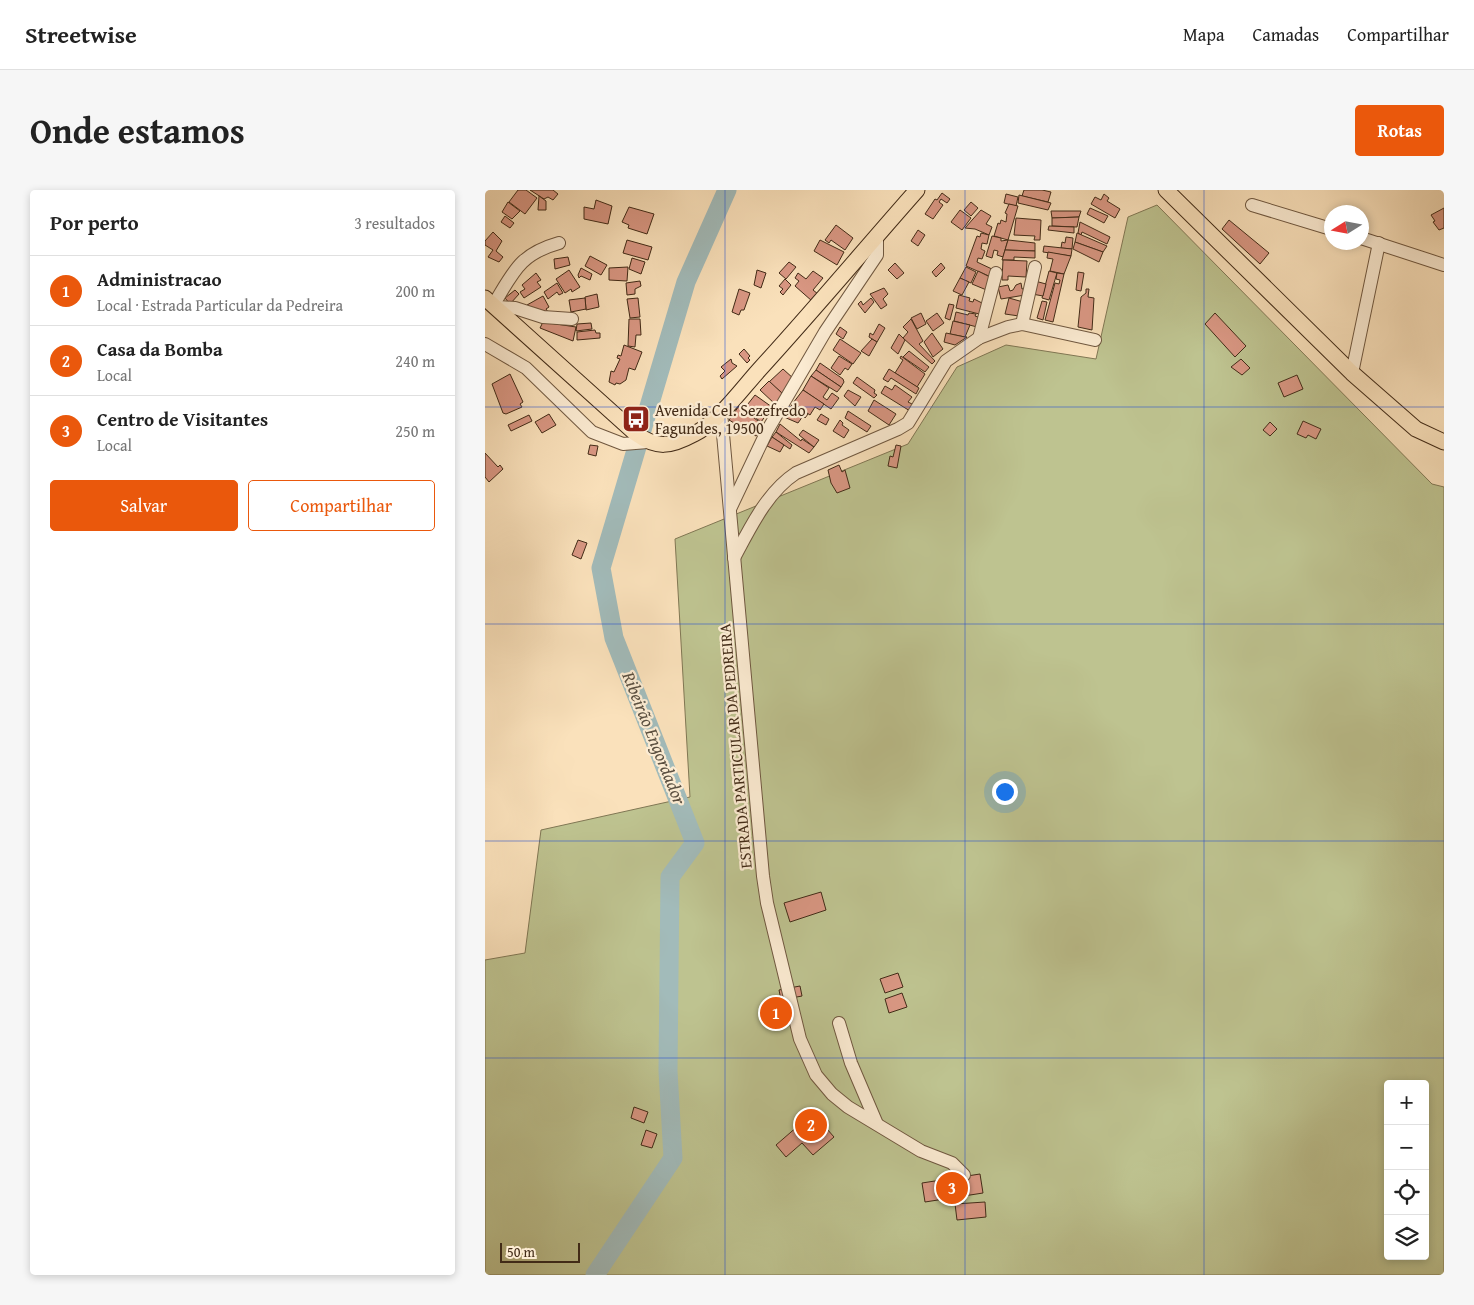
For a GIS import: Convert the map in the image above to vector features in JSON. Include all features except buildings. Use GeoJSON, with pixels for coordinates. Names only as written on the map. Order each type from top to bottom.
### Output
{"type":"FeatureCollection","features":[{"type":"Feature","properties":{"kind":"main road"},"geometry":{"type":"LineString","coordinates":[[492,303],[617,419],[647,442],[659,445],[673,443],[696,434],[721,412],[832,290],[917,190]]}},
{"type":"Feature","properties":{"kind":"main road"},"geometry":{"type":"LineString","coordinates":[[1165,190],[1352,373],[1416,429],[1444,442]]}},
{"type":"Feature","properties":{"kind":"street"},"geometry":{"type":"LineString","coordinates":[[1252,206],[1324,227]]}},
{"type":"Feature","properties":{"kind":"street"},"geometry":{"type":"LineString","coordinates":[[729,511],[772,422],[825,332],[877,255],[877,235]]}},
{"type":"Feature","properties":{"kind":"street"},"geometry":{"type":"LineString","coordinates":[[1369,240],[1444,265]]}},
{"type":"Feature","properties":{"kind":"street"},"geometry":{"type":"LineString","coordinates":[[559,243],[539,249],[525,258],[492,303],[515,308],[543,318],[572,319]]}},
{"type":"Feature","properties":{"kind":"street"},"geometry":{"type":"LineString","coordinates":[[1352,373],[1379,243]]}},
{"type":"Feature","properties":{"kind":"street"},"geometry":{"type":"LineString","coordinates":[[1022,324],[1035,267]]}},
{"type":"Feature","properties":{"kind":"street"},"geometry":{"type":"LineString","coordinates":[[979,338],[996,273]]}},
{"type":"Feature","properties":{"kind":"street"},"geometry":{"type":"LineString","coordinates":[[734,558],[754,520],[785,480],[796,473],[908,423],[946,361],[979,338],[1022,324],[1095,340]]}},
{"type":"Feature","properties":{"kind":"street"},"geometry":{"type":"LineString","coordinates":[[485,344],[526,368],[593,432],[623,444],[647,442]]}},
{"type":"Feature","properties":{"kind":"street","name":"ESTRADA PARTICULAR DA PEDREIRA"},"geometry":{"type":"LineString","coordinates":[[721,412],[763,876],[784,976],[800,1040],[817,1075],[832,1094],[921,1151],[952,1163],[964,1175]]}},
{"type":"Feature","properties":{"kind":"street"},"geometry":{"type":"LineString","coordinates":[[839,1024],[851,1063],[877,1124]]}},
{"type":"Feature","properties":{"kind":"green space"},"geometry":{"type":"Polygon","coordinates":[[[1157,205],[1432,484],[1444,487],[1444,1275],[485,1275],[485,960],[525,953],[541,830],[690,797],[675,539],[908,444],[957,367],[1006,345],[1096,359],[1128,217],[1157,205]]]}},
{"type":"Feature","properties":{"kind":"waterway","name":"Ribeirão Engordador"},"geometry":{"type":"LineString","coordinates":[[595,1275],[673,1158],[668,1071],[670,877],[695,843],[614,638],[601,568],[686,282],[727,190]]}},
{"type":"Feature","properties":{"kind":"place","name":"Avenida Cel. Sezefredo Fagundes, 19500"},"geometry":{"type":"Point","coordinates":[636,419]}},
{"type":"Feature","properties":{"kind":"place","name":"Administracao"},"geometry":{"type":"Point","coordinates":[776,1013]}},
{"type":"Feature","properties":{"kind":"place","name":"Casa da Bomba"},"geometry":{"type":"Point","coordinates":[811,1125]}},
{"type":"Feature","properties":{"kind":"place","name":"Centro de Visitantes"},"geometry":{"type":"Point","coordinates":[952,1188]}}]}
